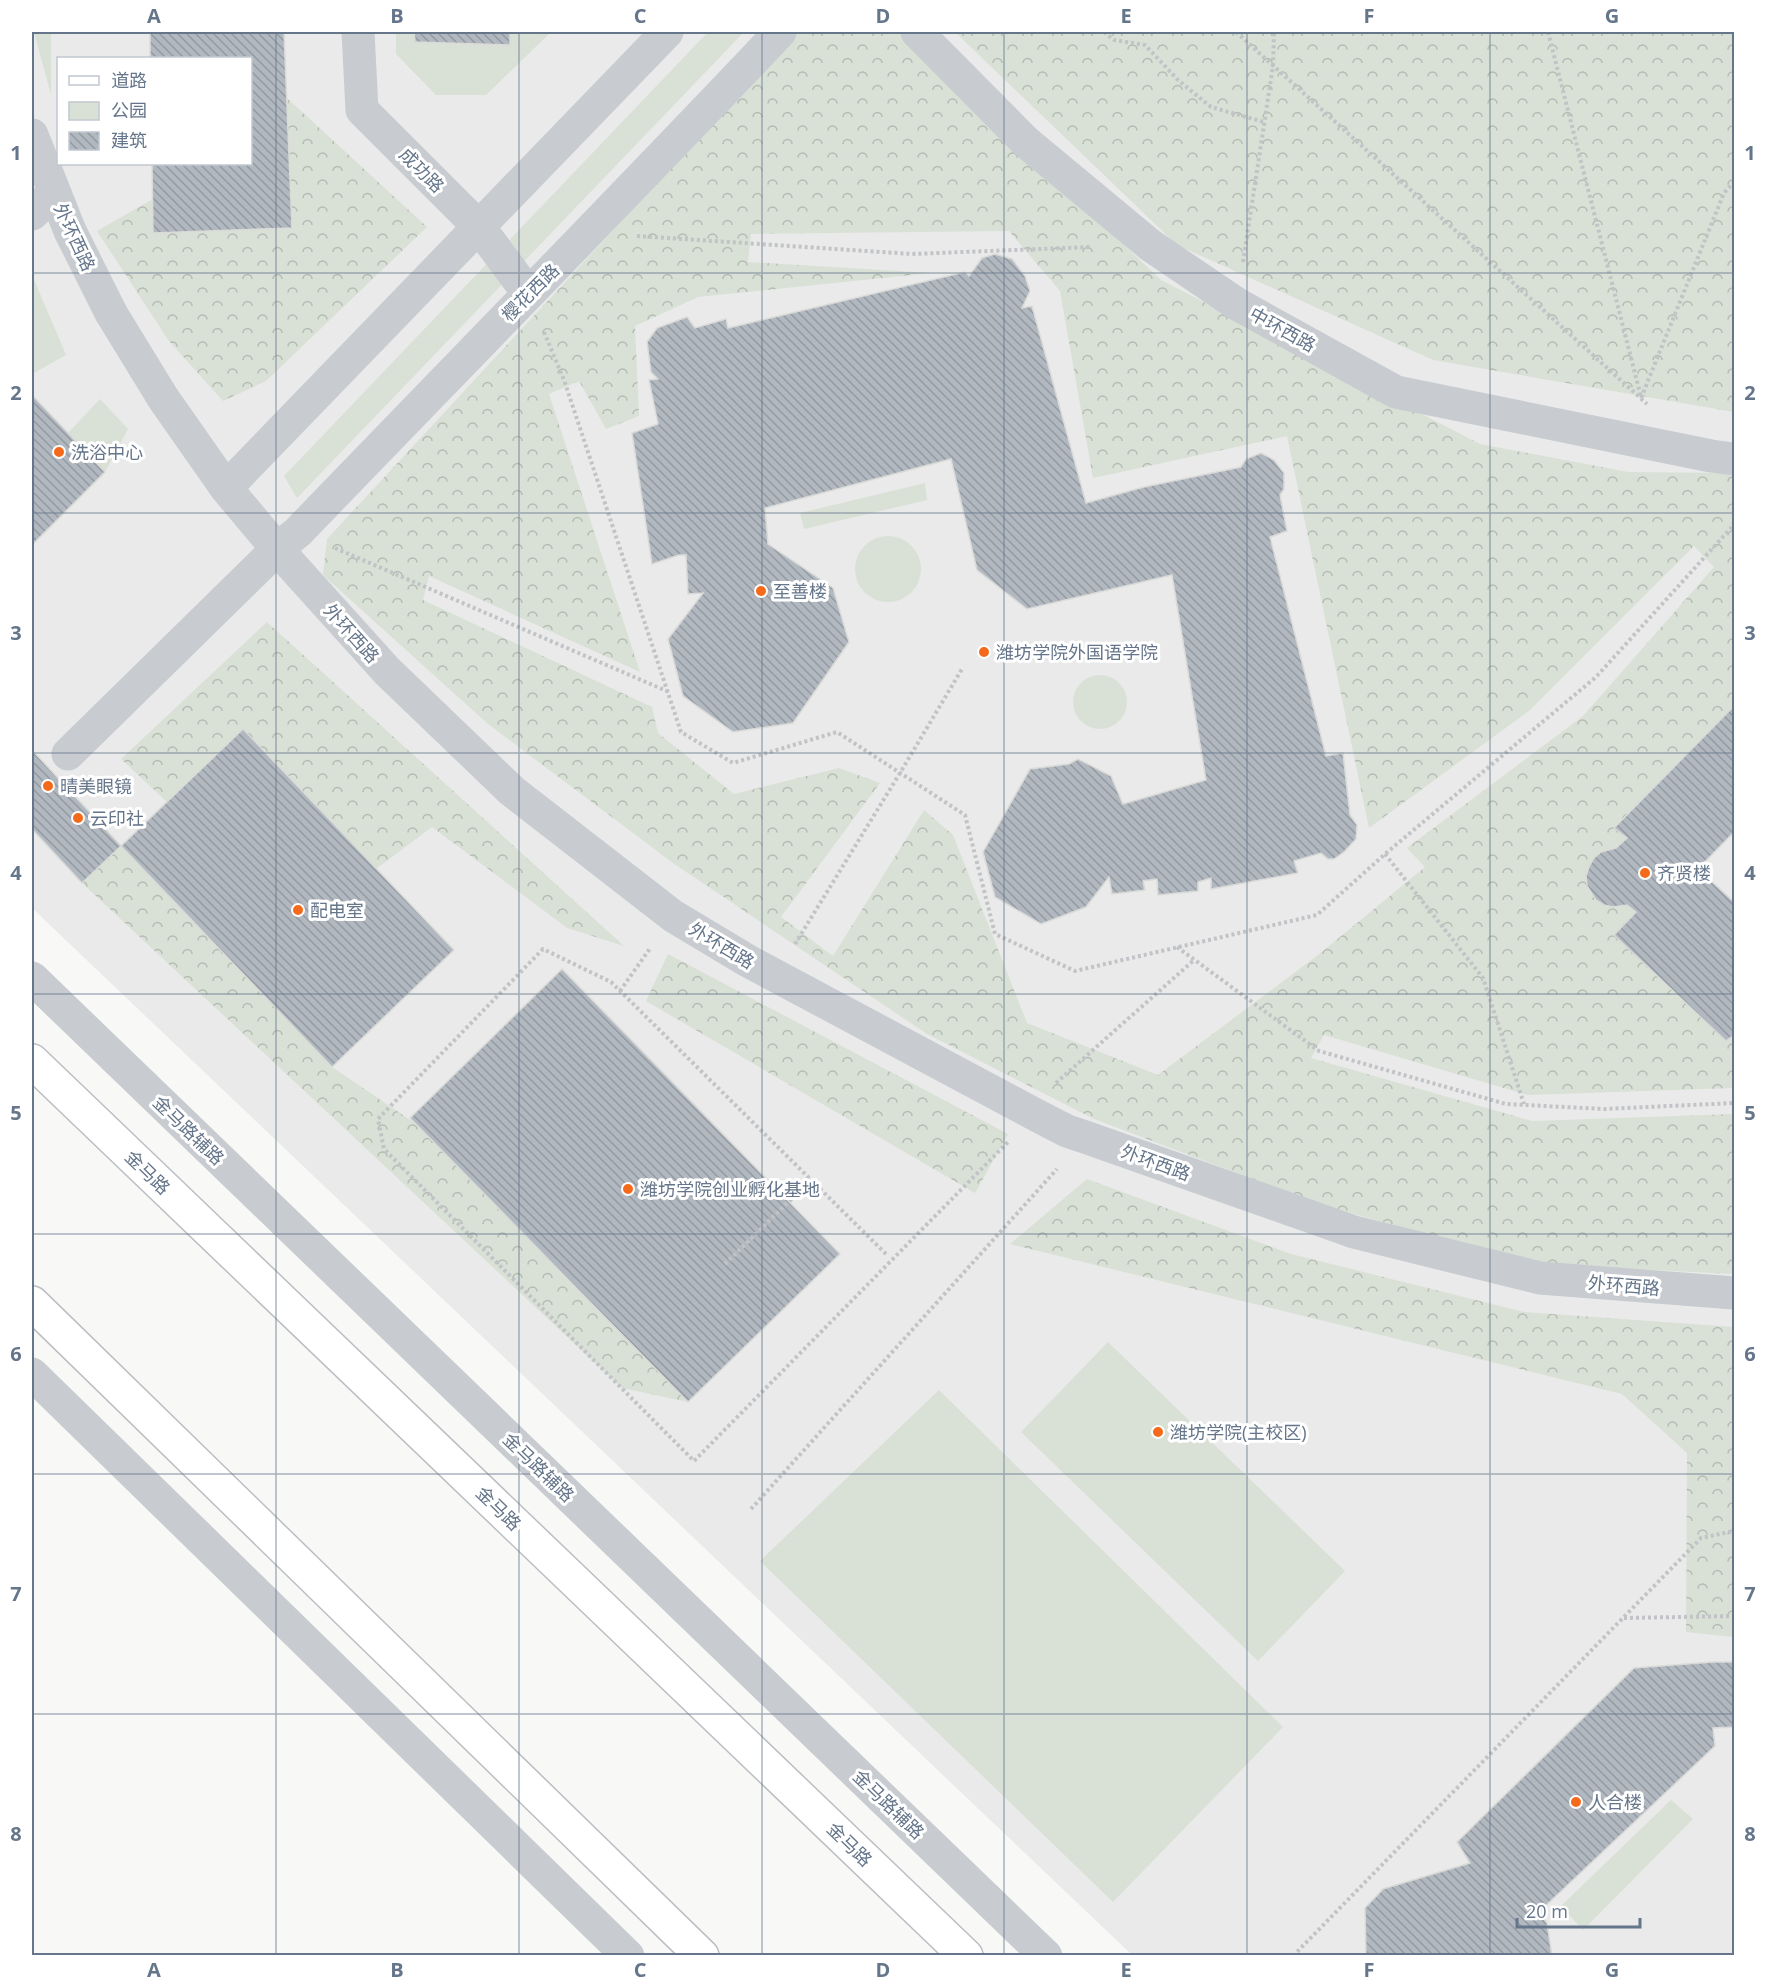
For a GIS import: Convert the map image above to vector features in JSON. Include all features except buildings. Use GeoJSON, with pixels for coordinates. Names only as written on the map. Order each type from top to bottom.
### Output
{"type":"FeatureCollection","features":[{"type":"Feature","properties":{"kind":"main road","name":"金马路"},"geometry":{"type":"LineString","coordinates":[[32,1061],[966,1956]]}},
{"type":"Feature","properties":{"kind":"main road"},"geometry":{"type":"LineString","coordinates":[[32,1303],[702,1956]]}},
{"type":"Feature","properties":{"kind":"street","name":"成功路"},"geometry":{"type":"LineString","coordinates":[[358,32],[362,110],[479,227],[528,293]]}},
{"type":"Feature","properties":{"kind":"street"},"geometry":{"type":"LineString","coordinates":[[226,488],[667,32]]}},
{"type":"Feature","properties":{"kind":"street","name":"樱花西路"},"geometry":{"type":"LineString","coordinates":[[68,754],[288,541],[589,233],[780,32]]}},
{"type":"Feature","properties":{"kind":"street","name":"中环西路"},"geometry":{"type":"LineString","coordinates":[[917,32],[1026,142],[1150,245],[1237,304],[1396,392],[1734,459]]}},
{"type":"Feature","properties":{"kind":"street","name":"外环西路"},"geometry":{"type":"LineString","coordinates":[[32,135],[43,203],[70,231],[111,313],[163,398],[226,488],[288,541],[387,671],[512,791],[673,915],[776,976],[1067,1131],[1354,1232],[1540,1278],[1734,1293]]}},
{"type":"Feature","properties":{"kind":"street","name":"金马路辅路"},"geometry":{"type":"LineString","coordinates":[[32,978],[1046,1956]]}},
{"type":"Feature","properties":{"kind":"street"},"geometry":{"type":"LineString","coordinates":[[32,1374],[628,1956]]}},
{"type":"Feature","properties":{"kind":"path"},"geometry":{"type":"LineString","coordinates":[[1104,32],[1114,40],[1145,45],[1179,80],[1211,107],[1264,122]]}},
{"type":"Feature","properties":{"kind":"path"},"geometry":{"type":"LineString","coordinates":[[1236,32],[1649,405]]}},
{"type":"Feature","properties":{"kind":"path"},"geometry":{"type":"LineString","coordinates":[[1237,304],[1275,32]]}},
{"type":"Feature","properties":{"kind":"path"},"geometry":{"type":"LineString","coordinates":[[1548,32],[1641,398]]}},
{"type":"Feature","properties":{"kind":"path"},"geometry":{"type":"LineString","coordinates":[[1641,398],[1724,193],[1734,182]]}},
{"type":"Feature","properties":{"kind":"path"},"geometry":{"type":"LineString","coordinates":[[589,233],[912,254],[1150,245]]}},
{"type":"Feature","properties":{"kind":"path"},"geometry":{"type":"LineString","coordinates":[[528,293],[564,380],[681,732],[733,763],[837,732],[965,815],[995,934],[1075,971],[1317,915],[1385,854],[1596,677],[1734,522]]}},
{"type":"Feature","properties":{"kind":"path"},"geometry":{"type":"LineString","coordinates":[[288,541],[669,692]]}},
{"type":"Feature","properties":{"kind":"path"},"geometry":{"type":"LineString","coordinates":[[776,976],[962,669]]}},
{"type":"Feature","properties":{"kind":"path"},"geometry":{"type":"LineString","coordinates":[[1385,854],[1483,978],[1524,1105]]}},
{"type":"Feature","properties":{"kind":"path"},"geometry":{"type":"LineString","coordinates":[[620,991],[673,915]]}},
{"type":"Feature","properties":{"kind":"path"},"geometry":{"type":"LineString","coordinates":[[1177,947],[1319,1051],[1506,1104],[1604,1109],[1734,1103]]}},
{"type":"Feature","properties":{"kind":"path"},"geometry":{"type":"LineString","coordinates":[[886,1254],[611,982],[543,949],[378,1119],[384,1149],[694,1461],[1031,1112],[1194,960]]}},
{"type":"Feature","properties":{"kind":"path"},"geometry":{"type":"LineString","coordinates":[[751,1509],[1086,1137]]}},
{"type":"Feature","properties":{"kind":"path"},"geometry":{"type":"LineString","coordinates":[[725,1264],[811,1180]]}},
{"type":"Feature","properties":{"kind":"path"},"geometry":{"type":"LineString","coordinates":[[1293,1956],[1701,1538],[1734,1531]]}},
{"type":"Feature","properties":{"kind":"path"},"geometry":{"type":"LineString","coordinates":[[1623,1618],[1734,1616]]}},
{"type":"Feature","properties":{"kind":"shaded area","name":"潍坊学院(主校区)"},"geometry":{"type":"Polygon","coordinates":[[[32,32],[1734,32],[1734,1955],[1132,1955],[32,908],[32,32]]]}},
{"type":"Feature","properties":{"kind":"green space"},"geometry":{"type":"Polygon","coordinates":[[[34,32],[51,32],[51,95],[34,32]]]}},
{"type":"Feature","properties":{"kind":"green space"},"geometry":{"type":"Polygon","coordinates":[[[396,32],[414,32],[415,42],[510,45],[510,32],[551,32],[486,95],[436,95],[396,54],[396,32]]]}},
{"type":"Feature","properties":{"kind":"green space"},"geometry":{"type":"Polygon","coordinates":[[[708,32],[744,32],[297,498],[284,476],[708,32]]]}},
{"type":"Feature","properties":{"kind":"green space"},"geometry":{"type":"Polygon","coordinates":[[[797,32],[899,32],[1161,280],[1480,444],[1628,472],[1734,473],[1734,707],[1614,827],[1627,838],[1619,846],[1595,857],[1587,871],[1586,880],[1588,888],[1599,901],[1607,905],[1627,905],[1636,912],[1614,935],[1726,1040],[1734,1035],[1734,1088],[1528,1095],[1324,1035],[1311,1058],[1532,1121],[1734,1114],[1734,1274],[1531,1264],[1319,1204],[1094,1119],[927,1034],[673,863],[488,724],[323,575],[327,539],[797,32]],[[1009,231],[751,234],[748,262],[931,273],[698,297],[635,326],[639,416],[606,429],[579,381],[549,394],[640,672],[429,576],[423,600],[652,707],[658,733],[734,794],[839,768],[880,783],[781,917],[833,956],[924,810],[953,835],[1027,1023],[1158,1075],[1318,955],[1425,867],[1407,848],[1583,716],[1714,567],[1694,546],[1530,710],[1369,828],[1287,436],[1093,478],[1060,291],[1009,231]]]}},
{"type":"Feature","properties":{"kind":"green space"},"geometry":{"type":"Polygon","coordinates":[[[955,32],[1734,32],[1734,412],[1433,360],[1177,245],[955,32]]]}},
{"type":"Feature","properties":{"kind":"green space"},"geometry":{"type":"Polygon","coordinates":[[[287,98],[427,227],[266,381],[223,401],[169,341],[97,231],[153,199],[153,233],[292,228],[287,98]]]}},
{"type":"Feature","properties":{"kind":"green space"},"geometry":{"type":"Polygon","coordinates":[[[32,275],[66,355],[32,374],[32,275]]]}},
{"type":"Feature","properties":{"kind":"green space"},"geometry":{"type":"Polygon","coordinates":[[[100,399],[128,429],[105,472],[68,433],[100,399]]]}},
{"type":"Feature","properties":{"kind":"green space"},"geometry":{"type":"Polygon","coordinates":[[[925,483],[927,500],[804,529],[800,513],[925,483]]]}},
{"type":"Feature","properties":{"kind":"green space"},"geometry":{"type":"Polygon","coordinates":[[[888,536],[901,539],[911,546],[918,556],[921,569],[918,582],[911,592],[901,599],[888,602],[875,599],[865,592],[858,582],[855,569],[858,556],[865,546],[875,539],[888,536]]]}},
{"type":"Feature","properties":{"kind":"green space"},"geometry":{"type":"Polygon","coordinates":[[[267,622],[624,946],[567,928],[432,827],[376,869],[243,729],[167,802],[121,759],[267,622]]]}},
{"type":"Feature","properties":{"kind":"green space"},"geometry":{"type":"Polygon","coordinates":[[[1095,675],[1105,675],[1115,679],[1123,687],[1127,702],[1123,717],[1115,725],[1105,729],[1095,729],[1085,725],[1077,717],[1073,707],[1073,697],[1077,687],[1085,679],[1095,675]]]}},
{"type":"Feature","properties":{"kind":"green space"},"geometry":{"type":"Polygon","coordinates":[[[121,846],[332,1067],[416,1124],[688,1402],[622,1388],[82,883],[121,846]]]}},
{"type":"Feature","properties":{"kind":"green space"},"geometry":{"type":"Polygon","coordinates":[[[668,954],[1008,1134],[975,1193],[646,1001],[668,954]]]}},
{"type":"Feature","properties":{"kind":"green space"},"geometry":{"type":"Polygon","coordinates":[[[1087,1179],[1291,1254],[1524,1312],[1734,1327],[1734,1637],[1686,1632],[1687,1453],[1622,1394],[1010,1244],[1087,1179]]]}},
{"type":"Feature","properties":{"kind":"green space"},"geometry":{"type":"Polygon","coordinates":[[[1108,1342],[1345,1571],[1258,1661],[1021,1432],[1108,1342]]]}},
{"type":"Feature","properties":{"kind":"green space"},"geometry":{"type":"Polygon","coordinates":[[[939,1390],[1283,1727],[1113,1902],[760,1561],[939,1390]]]}},
{"type":"Feature","properties":{"kind":"green space"},"geometry":{"type":"Polygon","coordinates":[[[1671,1800],[1693,1819],[1583,1930],[1561,1906],[1671,1800]]]}},
{"type":"Feature","properties":{"kind":"place","name":"洗浴中心"},"geometry":{"type":"Point","coordinates":[59,452]}},
{"type":"Feature","properties":{"kind":"place","name":"至善楼"},"geometry":{"type":"Point","coordinates":[761,591]}},
{"type":"Feature","properties":{"kind":"place","name":"潍坊学院外国语学院"},"geometry":{"type":"Point","coordinates":[984,652]}},
{"type":"Feature","properties":{"kind":"place","name":"晴美眼镜"},"geometry":{"type":"Point","coordinates":[48,786]}},
{"type":"Feature","properties":{"kind":"place","name":"云印社"},"geometry":{"type":"Point","coordinates":[78,818]}},
{"type":"Feature","properties":{"kind":"place","name":"齐贤楼"},"geometry":{"type":"Point","coordinates":[1645,873]}},
{"type":"Feature","properties":{"kind":"place","name":"配电室"},"geometry":{"type":"Point","coordinates":[298,910]}},
{"type":"Feature","properties":{"kind":"place","name":"潍坊学院创业孵化基地"},"geometry":{"type":"Point","coordinates":[628,1189]}},
{"type":"Feature","properties":{"kind":"place","name":"潍坊学院(主校区)"},"geometry":{"type":"Point","coordinates":[1158,1432]}},
{"type":"Feature","properties":{"kind":"place","name":"人合楼"},"geometry":{"type":"Point","coordinates":[1576,1802]}}]}
